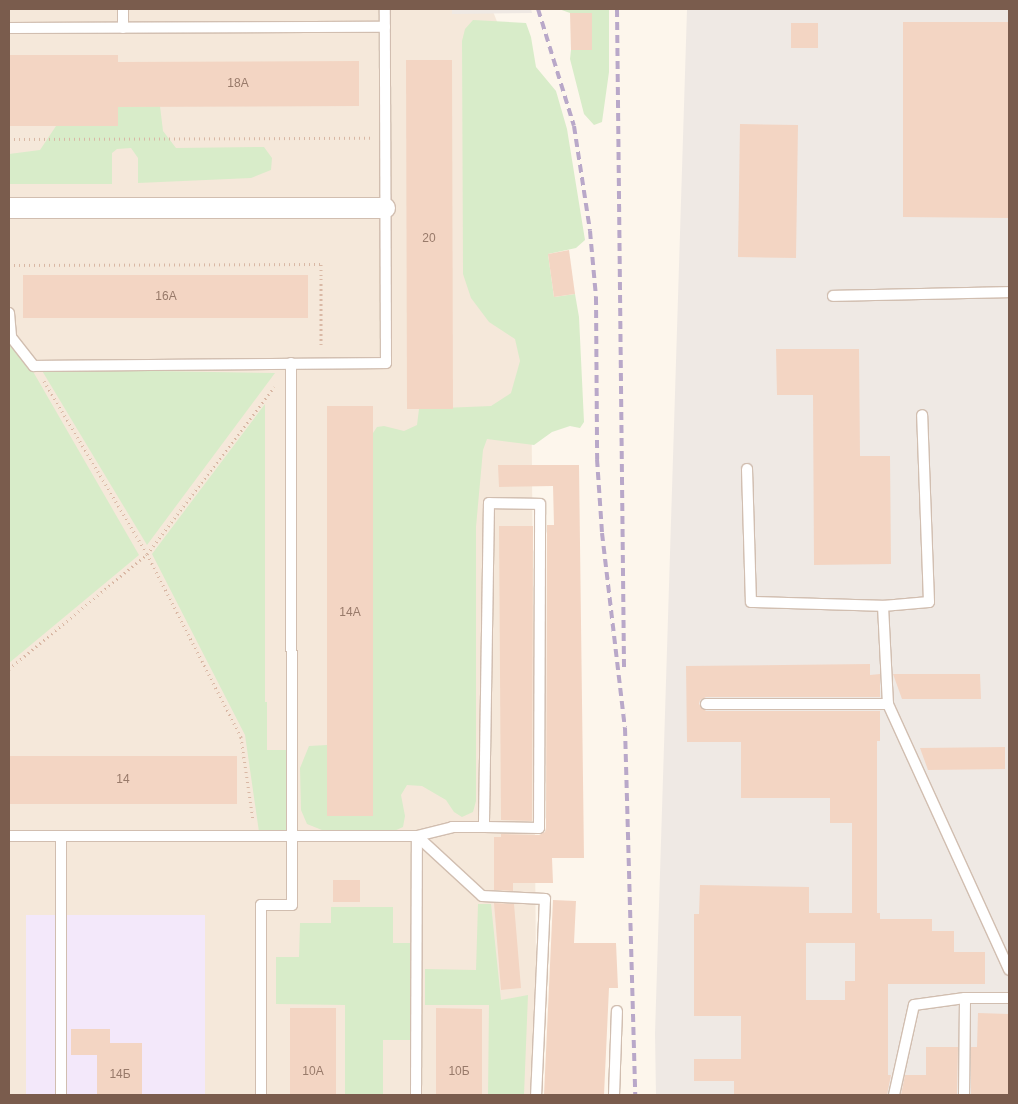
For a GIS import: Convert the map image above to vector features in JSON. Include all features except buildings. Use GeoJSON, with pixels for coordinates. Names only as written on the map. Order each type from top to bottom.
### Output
{"type":"FeatureCollection","features":[{"type":"Feature","properties":{"kind":"street"},"geometry":{"type":"LineString","coordinates":[[9,208],[385,208]]}},
{"type":"Feature","properties":{"kind":"lane"},"geometry":{"type":"LineString","coordinates":[[123,9],[124,28]]}},
{"type":"Feature","properties":{"kind":"lane"},"geometry":{"type":"LineString","coordinates":[[9,313],[11,336],[34,366],[386,364],[385,9]]}},
{"type":"Feature","properties":{"kind":"lane"},"geometry":{"type":"LineString","coordinates":[[9,28],[385,27]]}},
{"type":"Feature","properties":{"kind":"lane"},"geometry":{"type":"LineString","coordinates":[[833,296],[1009,292]]}},
{"type":"Feature","properties":{"kind":"lane"},"geometry":{"type":"LineString","coordinates":[[261,1095],[261,906],[292,906],[291,364]]}},
{"type":"Feature","properties":{"kind":"lane"},"geometry":{"type":"LineString","coordinates":[[747,469],[751,602],[883,606],[929,602],[922,415]]}},
{"type":"Feature","properties":{"kind":"lane"},"geometry":{"type":"LineString","coordinates":[[9,836],[417,836],[452,827],[484,828],[538,828],[540,504],[489,503],[484,828]]}},
{"type":"Feature","properties":{"kind":"lane"},"geometry":{"type":"LineString","coordinates":[[883,606],[888,704],[1009,970]]}},
{"type":"Feature","properties":{"kind":"lane"},"geometry":{"type":"LineString","coordinates":[[706,704],[888,704]]}},
{"type":"Feature","properties":{"kind":"lane"},"geometry":{"type":"LineString","coordinates":[[61,836],[61,1095]]}},
{"type":"Feature","properties":{"kind":"lane"},"geometry":{"type":"LineString","coordinates":[[416,1095],[417,836]]}},
{"type":"Feature","properties":{"kind":"lane"},"geometry":{"type":"LineString","coordinates":[[417,836],[482,896],[545,899],[536,1095]]}},
{"type":"Feature","properties":{"kind":"lane"},"geometry":{"type":"LineString","coordinates":[[894,1095],[914,1005],[965,998],[1009,998]]}},
{"type":"Feature","properties":{"kind":"lane"},"geometry":{"type":"LineString","coordinates":[[964,1095],[965,998]]}},
{"type":"Feature","properties":{"kind":"lane"},"geometry":{"type":"LineString","coordinates":[[614,1095],[617,1011]]}},
{"type":"Feature","properties":{"kind":"path"},"geometry":{"type":"LineString","coordinates":[[9,139],[385,138]]}},
{"type":"Feature","properties":{"kind":"path"},"geometry":{"type":"LineString","coordinates":[[9,265],[321,264],[322,364]]}},
{"type":"Feature","properties":{"kind":"path"},"geometry":{"type":"LineString","coordinates":[[9,669],[147,554],[291,364]]}},
{"type":"Feature","properties":{"kind":"path"},"geometry":{"type":"LineString","coordinates":[[34,366],[147,554],[241,737],[255,836]]}},
{"type":"Feature","properties":{"kind":"shaded area"},"geometry":{"type":"Polygon","coordinates":[[[9,9],[492,9],[529,102],[537,1095],[9,1095],[9,9]]]}},
{"type":"Feature","properties":{"kind":"shaded area"},"geometry":{"type":"Polygon","coordinates":[[[452,9],[531,9],[532,13],[452,14],[452,9]]]}},
{"type":"Feature","properties":{"kind":"shaded area"},"geometry":{"type":"Polygon","coordinates":[[[687,9],[1009,9],[1009,1095],[656,1095],[655,1034],[687,9]]]}},
{"type":"Feature","properties":{"kind":"shaded area"},"geometry":{"type":"Polygon","coordinates":[[[26,915],[205,915],[205,1095],[26,1095],[26,915]]]}},
{"type":"Feature","properties":{"kind":"green space"},"geometry":{"type":"Polygon","coordinates":[[[559,9],[609,9],[609,72],[602,122],[594,125],[584,114],[570,59],[571,50],[592,50],[592,13],[570,13],[559,9]]]}},
{"type":"Feature","properties":{"kind":"green space"},"geometry":{"type":"Polygon","coordinates":[[[473,20],[526,23],[531,37],[536,67],[556,91],[567,129],[585,240],[576,248],[548,254],[554,297],[575,294],[579,317],[584,422],[580,428],[570,426],[552,432],[534,445],[487,439],[483,450],[476,527],[476,801],[473,812],[462,817],[454,812],[446,800],[422,786],[407,785],[401,795],[405,816],[403,827],[392,832],[327,832],[307,824],[301,810],[300,768],[309,746],[327,745],[327,816],[373,816],[373,433],[377,427],[384,426],[404,431],[417,425],[419,409],[491,406],[511,393],[520,361],[515,339],[489,322],[471,298],[463,274],[462,41],[465,29],[473,20]]]}},
{"type":"Feature","properties":{"kind":"green space"},"geometry":{"type":"Polygon","coordinates":[[[160,106],[163,131],[176,148],[264,147],[272,158],[271,170],[251,178],[138,183],[138,158],[131,148],[117,149],[112,153],[112,184],[9,184],[9,154],[40,150],[56,126],[117,126],[118,107],[160,106]]]}},
{"type":"Feature","properties":{"kind":"green space"},"geometry":{"type":"Polygon","coordinates":[[[9,342],[31,368],[139,555],[9,663],[9,342]]]}},
{"type":"Feature","properties":{"kind":"green space"},"geometry":{"type":"Polygon","coordinates":[[[41,369],[275,373],[147,545],[41,369]]]}},
{"type":"Feature","properties":{"kind":"green space"},"geometry":{"type":"Polygon","coordinates":[[[265,404],[265,702],[267,702],[267,750],[289,750],[289,833],[259,832],[245,735],[152,554],[265,404]]]}},
{"type":"Feature","properties":{"kind":"green space"},"geometry":{"type":"Polygon","coordinates":[[[478,904],[491,904],[501,1000],[528,995],[524,1095],[488,1095],[489,1005],[425,1005],[425,969],[476,970],[478,904]]]}},
{"type":"Feature","properties":{"kind":"green space"},"geometry":{"type":"Polygon","coordinates":[[[331,907],[393,907],[393,943],[410,943],[410,1040],[383,1040],[383,1095],[345,1095],[345,1005],[276,1004],[276,957],[299,957],[300,923],[331,923],[331,907]]]}},
{"type":"Feature","properties":{"kind":"railway"},"geometry":{"type":"LineString","coordinates":[[538,9],[574,126],[590,231],[596,297],[597,459],[602,533],[625,728],[635,1095]]}},
{"type":"Feature","properties":{"kind":"railway"},"geometry":{"type":"LineString","coordinates":[[617,9],[624,668]]}}]}
